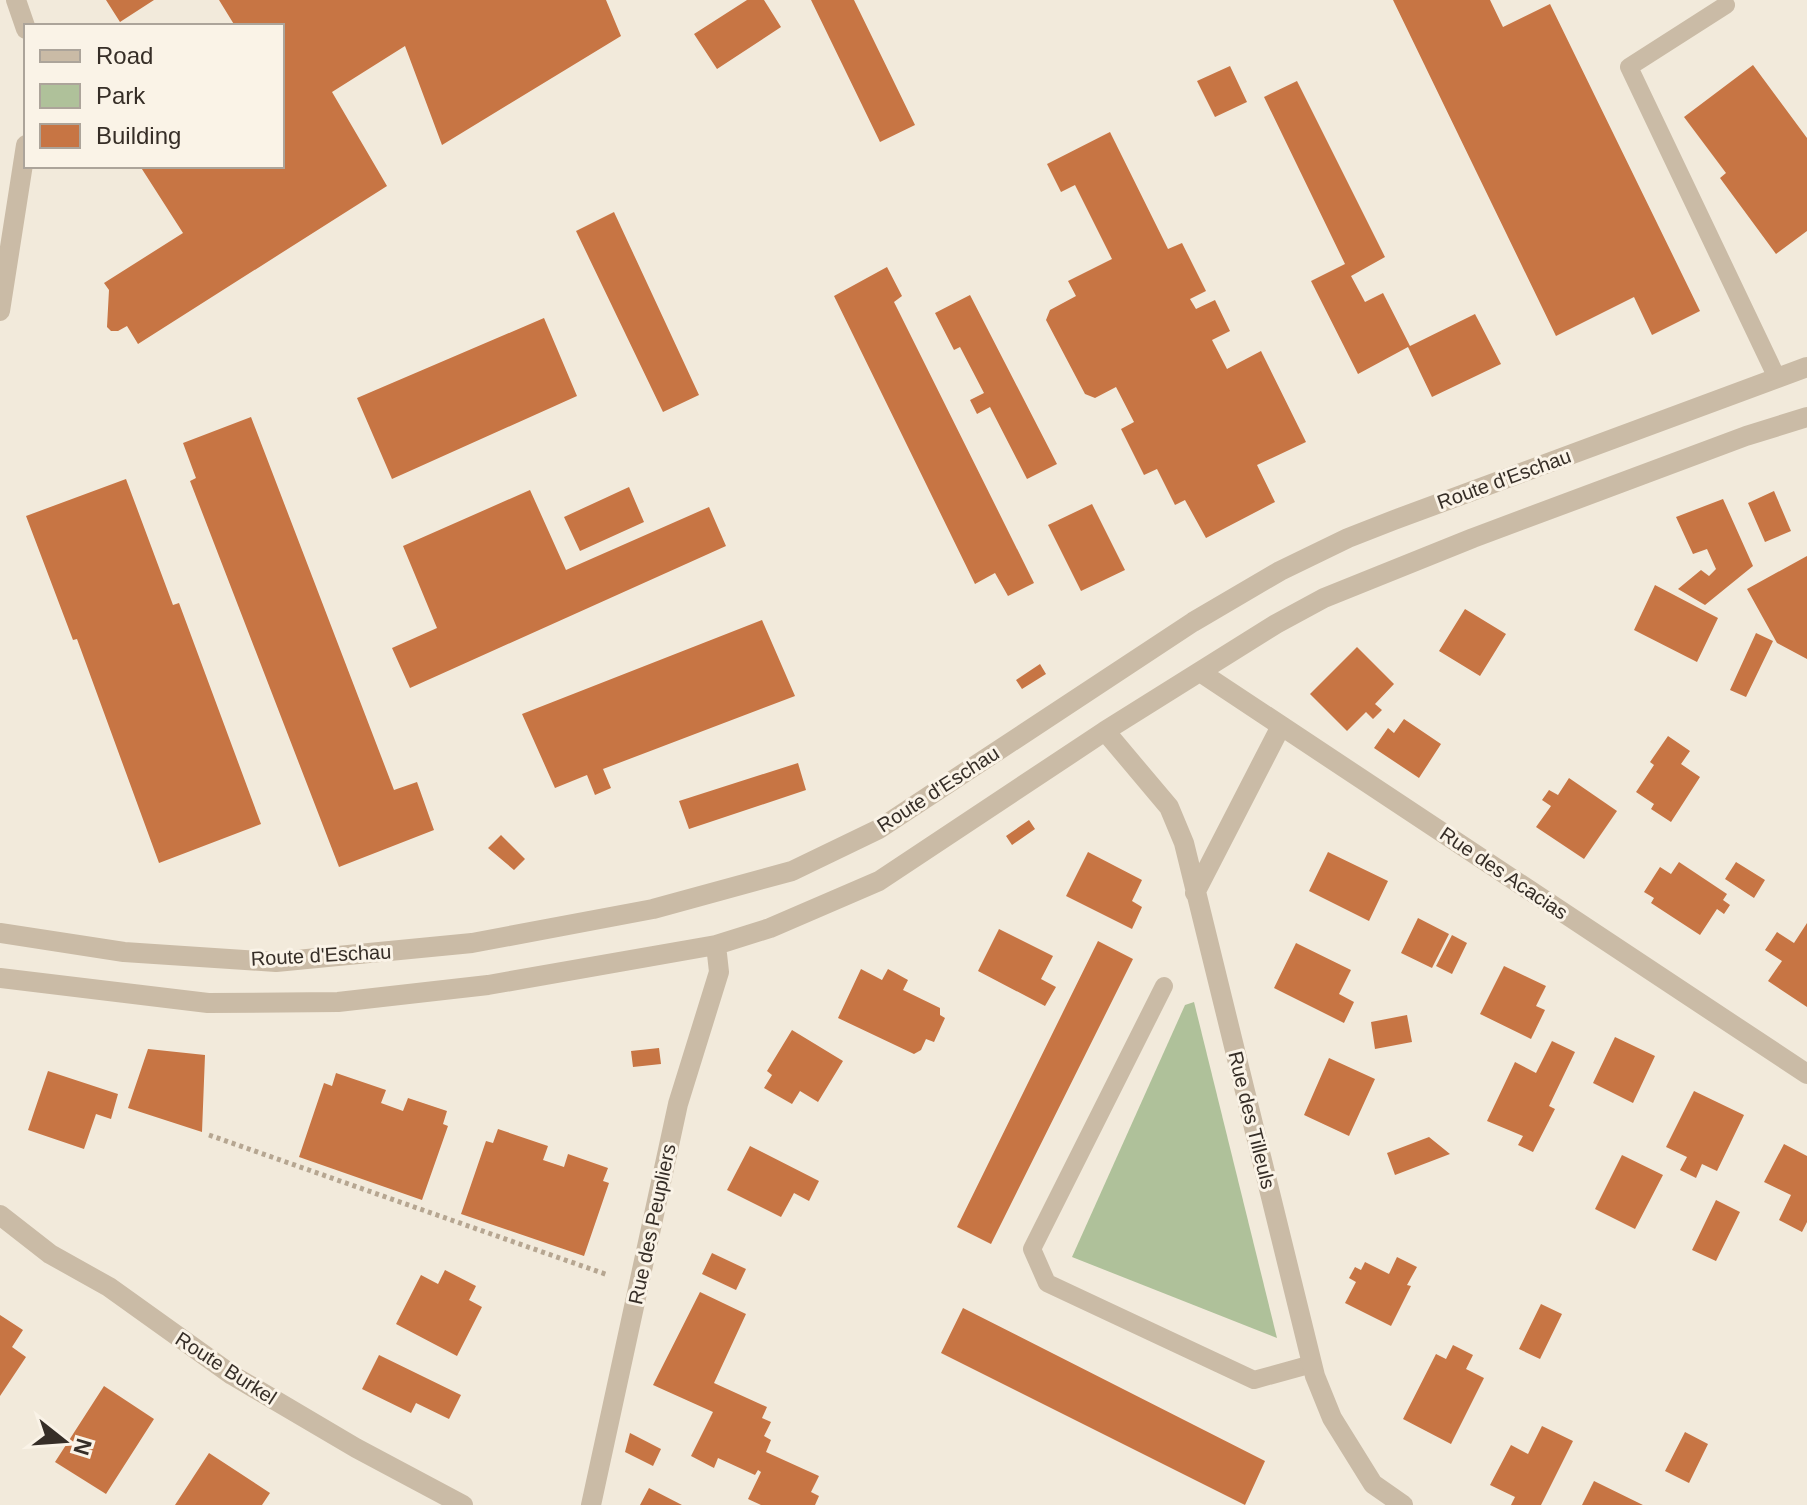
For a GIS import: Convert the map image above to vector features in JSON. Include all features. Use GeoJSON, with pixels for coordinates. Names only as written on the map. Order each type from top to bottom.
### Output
{"type":"FeatureCollection","features":[{"type":"Feature","properties":{"kind":"street"},"geometry":{"type":"LineString","coordinates":[[16,0],[24,24]]}},
{"type":"Feature","properties":{"kind":"street"},"geometry":{"type":"LineString","coordinates":[[0,311],[24,158]]}},
{"type":"Feature","properties":{"kind":"street","name":"Route d'Eschau"},"geometry":{"type":"LineString","coordinates":[[0,933],[124,952],[276,962],[472,943],[653,909],[792,871],[879,829],[1193,622],[1280,571],[1394,520],[1807,367]]}},
{"type":"Feature","properties":{"kind":"street"},"geometry":{"type":"LineString","coordinates":[[0,978],[208,1003],[338,1002],[488,985],[716,945],[770,928],[879,881],[1105,731],[1276,624],[1324,598],[1516,522],[1746,436],[1807,417]]}},
{"type":"Feature","properties":{"kind":"street","name":"Rue des Acacias"},"geometry":{"type":"LineString","coordinates":[[1200,672],[1807,1074]]}},
{"type":"Feature","properties":{"kind":"street"},"geometry":{"type":"LineString","coordinates":[[1195,893],[1281,726]]}},
{"type":"Feature","properties":{"kind":"street","name":"Rue des Tilleuls"},"geometry":{"type":"LineString","coordinates":[[1105,731],[1169,807],[1184,843],[1312,1364],[1332,1418],[1373,1484],[1403,1505]]}},
{"type":"Feature","properties":{"kind":"street","name":"Rue des Peupliers"},"geometry":{"type":"LineString","coordinates":[[591,1505],[678,1104],[719,972],[716,945]]}},
{"type":"Feature","properties":{"kind":"street","name":"Route Burkel"},"geometry":{"type":"LineString","coordinates":[[0,1215],[50,1254],[109,1287],[232,1375],[356,1448],[463,1505]]}},
{"type":"Feature","properties":{"kind":"lane"},"geometry":{"type":"LineString","coordinates":[[1726,5],[1629,67],[1777,378]]}},
{"type":"Feature","properties":{"kind":"lane"},"geometry":{"type":"LineString","coordinates":[[1164,986],[1032,1249],[1047,1283],[1254,1380],[1312,1364]]}},
{"type":"Feature","properties":{"kind":"path"},"geometry":{"type":"LineString","coordinates":[[209,1135],[638,1285]]}},
{"type":"Feature","properties":{"kind":"green space"},"geometry":{"type":"Polygon","coordinates":[[[1194,1002],[1277,1338],[1072,1257],[1185,1005],[1194,1002]]]}},
{"type":"Feature","properties":{"kind":"building"},"geometry":{"type":"Polygon","coordinates":[[[106,0],[154,0],[120,22],[106,0]]]}},
{"type":"Feature","properties":{"kind":"building"},"geometry":{"type":"Polygon","coordinates":[[[219,0],[606,0],[621,36],[442,145],[405,46],[332,92],[387,186],[138,344],[127,326],[118,331],[107,327],[109,290],[104,283],[183,233],[141,168],[284,168],[284,24],[234,24],[219,0]]]}},
{"type":"Feature","properties":{"kind":"building"},"geometry":{"type":"Polygon","coordinates":[[[747,0],[764,0],[781,27],[717,69],[694,34],[747,0]]]}},
{"type":"Feature","properties":{"kind":"building"},"geometry":{"type":"Polygon","coordinates":[[[811,0],[854,0],[915,125],[880,142],[811,0]]]}},
{"type":"Feature","properties":{"kind":"building"},"geometry":{"type":"Polygon","coordinates":[[[1393,0],[1490,0],[1503,27],[1550,4],[1700,311],[1652,335],[1634,297],[1556,336],[1393,0]]]}},
{"type":"Feature","properties":{"kind":"building"},"geometry":{"type":"Polygon","coordinates":[[[1753,65],[1807,138],[1807,231],[1776,254],[1720,178],[1726,173],[1684,117],[1753,65]]]}},
{"type":"Feature","properties":{"kind":"building"},"geometry":{"type":"Polygon","coordinates":[[[1230,66],[1247,102],[1215,117],[1197,81],[1230,66]]]}},
{"type":"Feature","properties":{"kind":"building"},"geometry":{"type":"Polygon","coordinates":[[[1297,81],[1385,257],[1351,276],[1365,302],[1383,293],[1410,346],[1475,314],[1501,364],[1432,397],[1408,347],[1358,374],[1311,281],[1345,264],[1264,97],[1297,81]]]}},
{"type":"Feature","properties":{"kind":"building"},"geometry":{"type":"Polygon","coordinates":[[[1110,132],[1168,249],[1182,243],[1206,291],[1190,299],[1196,309],[1215,300],[1230,331],[1212,340],[1227,369],[1261,351],[1306,442],[1257,465],[1275,502],[1206,538],[1185,500],[1175,505],[1157,469],[1144,475],[1121,429],[1134,422],[1116,387],[1095,398],[1085,394],[1046,320],[1050,310],[1076,296],[1068,281],[1112,259],[1075,185],[1061,192],[1047,164],[1110,132]]]}},
{"type":"Feature","properties":{"kind":"building"},"geometry":{"type":"Polygon","coordinates":[[[614,212],[699,395],[663,412],[576,231],[614,212]]]}},
{"type":"Feature","properties":{"kind":"building"},"geometry":{"type":"Polygon","coordinates":[[[887,267],[902,296],[894,302],[1034,583],[1008,596],[995,573],[975,584],[834,296],[887,267]]]}},
{"type":"Feature","properties":{"kind":"building"},"geometry":{"type":"Polygon","coordinates":[[[970,295],[1057,464],[1027,479],[990,407],[977,414],[970,400],[984,393],[960,347],[954,350],[935,313],[970,295]]]}},
{"type":"Feature","properties":{"kind":"building"},"geometry":{"type":"Polygon","coordinates":[[[544,318],[577,396],[392,479],[357,398],[544,318]]]}},
{"type":"Feature","properties":{"kind":"building"},"geometry":{"type":"Polygon","coordinates":[[[251,417],[394,790],[417,782],[434,830],[339,867],[190,481],[196,478],[183,443],[251,417]]]}},
{"type":"Feature","properties":{"kind":"building"},"geometry":{"type":"Polygon","coordinates":[[[126,479],[173,605],[179,603],[261,824],[159,863],[77,639],[73,640],[26,516],[126,479]]]}},
{"type":"Feature","properties":{"kind":"building"},"geometry":{"type":"Polygon","coordinates":[[[629,487],[644,522],[580,551],[564,517],[629,487]]]}},
{"type":"Feature","properties":{"kind":"building"},"geometry":{"type":"Polygon","coordinates":[[[530,490],[566,570],[709,507],[726,546],[410,688],[392,648],[437,628],[403,546],[530,490]]]}},
{"type":"Feature","properties":{"kind":"building"},"geometry":{"type":"Polygon","coordinates":[[[1774,491],[1791,531],[1765,542],[1748,503],[1774,491]]]}},
{"type":"Feature","properties":{"kind":"building"},"geometry":{"type":"Polygon","coordinates":[[[1723,499],[1753,566],[1705,605],[1678,589],[1701,570],[1709,576],[1716,569],[1707,549],[1693,554],[1676,517],[1723,499]]]}},
{"type":"Feature","properties":{"kind":"building"},"geometry":{"type":"Polygon","coordinates":[[[1092,504],[1125,570],[1081,591],[1048,525],[1092,504]]]}},
{"type":"Feature","properties":{"kind":"building"},"geometry":{"type":"Polygon","coordinates":[[[1807,556],[1807,659],[1777,643],[1747,589],[1807,556]]]}},
{"type":"Feature","properties":{"kind":"building"},"geometry":{"type":"Polygon","coordinates":[[[1655,585],[1718,618],[1697,662],[1634,630],[1655,585]]]}},
{"type":"Feature","properties":{"kind":"building"},"geometry":{"type":"Polygon","coordinates":[[[1465,609],[1506,634],[1480,676],[1439,651],[1465,609]]]}},
{"type":"Feature","properties":{"kind":"building"},"geometry":{"type":"Polygon","coordinates":[[[762,620],[795,696],[603,769],[611,788],[595,795],[587,775],[555,788],[522,714],[762,620]]]}},
{"type":"Feature","properties":{"kind":"building"},"geometry":{"type":"Polygon","coordinates":[[[1756,633],[1773,641],[1746,697],[1730,690],[1756,633]]]}},
{"type":"Feature","properties":{"kind":"building"},"geometry":{"type":"Polygon","coordinates":[[[1357,647],[1394,684],[1375,704],[1382,710],[1373,719],[1366,712],[1347,731],[1310,694],[1357,647]]]}},
{"type":"Feature","properties":{"kind":"building"},"geometry":{"type":"Polygon","coordinates":[[[1040,664],[1046,674],[1022,689],[1016,680],[1040,664]]]}},
{"type":"Feature","properties":{"kind":"building"},"geometry":{"type":"Polygon","coordinates":[[[1404,719],[1441,744],[1419,778],[1374,748],[1388,728],[1394,733],[1404,719]]]}},
{"type":"Feature","properties":{"kind":"building"},"geometry":{"type":"Polygon","coordinates":[[[1668,736],[1690,751],[1681,764],[1700,777],[1671,822],[1651,809],[1654,804],[1636,792],[1654,765],[1650,762],[1668,736]]]}},
{"type":"Feature","properties":{"kind":"building"},"geometry":{"type":"Polygon","coordinates":[[[798,763],[806,790],[689,829],[679,801],[798,763]]]}},
{"type":"Feature","properties":{"kind":"building"},"geometry":{"type":"Polygon","coordinates":[[[1569,778],[1617,811],[1584,859],[1536,827],[1551,806],[1542,800],[1549,790],[1558,795],[1569,778]]]}},
{"type":"Feature","properties":{"kind":"building"},"geometry":{"type":"Polygon","coordinates":[[[1029,820],[1035,829],[1012,845],[1006,836],[1029,820]]]}},
{"type":"Feature","properties":{"kind":"building"},"geometry":{"type":"Polygon","coordinates":[[[501,835],[525,859],[514,870],[488,848],[501,835]]]}},
{"type":"Feature","properties":{"kind":"building"},"geometry":{"type":"Polygon","coordinates":[[[1088,852],[1142,880],[1132,901],[1142,907],[1132,929],[1066,896],[1088,852]]]}},
{"type":"Feature","properties":{"kind":"building"},"geometry":{"type":"Polygon","coordinates":[[[1328,852],[1388,881],[1369,921],[1309,891],[1328,852]]]}},
{"type":"Feature","properties":{"kind":"building"},"geometry":{"type":"Polygon","coordinates":[[[1679,862],[1727,894],[1723,900],[1730,905],[1724,914],[1717,909],[1700,935],[1651,903],[1654,898],[1644,892],[1660,867],[1671,874],[1679,862]]]}},
{"type":"Feature","properties":{"kind":"building"},"geometry":{"type":"Polygon","coordinates":[[[1736,862],[1765,880],[1754,898],[1725,879],[1736,862]]]}},
{"type":"Feature","properties":{"kind":"building"},"geometry":{"type":"Polygon","coordinates":[[[1418,918],[1449,934],[1432,968],[1401,953],[1418,918]]]}},
{"type":"Feature","properties":{"kind":"building"},"geometry":{"type":"Polygon","coordinates":[[[1807,923],[1807,1007],[1768,981],[1782,961],[1765,950],[1777,932],[1794,943],[1807,923]]]}},
{"type":"Feature","properties":{"kind":"building"},"geometry":{"type":"Polygon","coordinates":[[[999,929],[1053,956],[1041,979],[1056,987],[1045,1006],[978,971],[999,929]]]}},
{"type":"Feature","properties":{"kind":"building"},"geometry":{"type":"Polygon","coordinates":[[[1452,935],[1467,943],[1452,974],[1436,966],[1452,935]]]}},
{"type":"Feature","properties":{"kind":"building"},"geometry":{"type":"Polygon","coordinates":[[[1098,941],[1133,959],[991,1244],[957,1227],[1098,941]]]}},
{"type":"Feature","properties":{"kind":"building"},"geometry":{"type":"Polygon","coordinates":[[[1296,943],[1351,970],[1339,994],[1354,1002],[1344,1023],[1274,988],[1296,943]]]}},
{"type":"Feature","properties":{"kind":"building"},"geometry":{"type":"Polygon","coordinates":[[[1504,966],[1546,986],[1536,1006],[1545,1010],[1531,1039],[1480,1014],[1504,966]]]}},
{"type":"Feature","properties":{"kind":"building"},"geometry":{"type":"Polygon","coordinates":[[[861,969],[882,980],[888,969],[908,980],[903,990],[940,1008],[940,1015],[945,1018],[934,1042],[926,1039],[921,1050],[914,1054],[838,1018],[861,969]]]}},
{"type":"Feature","properties":{"kind":"building"},"geometry":{"type":"Polygon","coordinates":[[[1407,1015],[1412,1042],[1375,1049],[1371,1022],[1407,1015]]]}},
{"type":"Feature","properties":{"kind":"building"},"geometry":{"type":"Polygon","coordinates":[[[792,1030],[843,1061],[818,1102],[800,1091],[792,1104],[764,1088],[772,1075],[767,1071],[792,1030]]]}},
{"type":"Feature","properties":{"kind":"building"},"geometry":{"type":"Polygon","coordinates":[[[1615,1037],[1655,1056],[1633,1103],[1593,1083],[1615,1037]]]}},
{"type":"Feature","properties":{"kind":"building"},"geometry":{"type":"Polygon","coordinates":[[[1552,1041],[1575,1052],[1549,1106],[1555,1109],[1533,1152],[1518,1145],[1523,1136],[1487,1121],[1515,1062],[1536,1073],[1552,1041]]]}},
{"type":"Feature","properties":{"kind":"building"},"geometry":{"type":"Polygon","coordinates":[[[659,1048],[661,1064],[633,1067],[631,1051],[659,1048]]]}},
{"type":"Feature","properties":{"kind":"building"},"geometry":{"type":"Polygon","coordinates":[[[148,1049],[205,1055],[202,1132],[128,1108],[148,1049]]]}},
{"type":"Feature","properties":{"kind":"building"},"geometry":{"type":"Polygon","coordinates":[[[1329,1058],[1375,1079],[1349,1136],[1304,1115],[1329,1058]]]}},
{"type":"Feature","properties":{"kind":"building"},"geometry":{"type":"Polygon","coordinates":[[[48,1071],[118,1094],[111,1119],[96,1114],[84,1149],[28,1130],[48,1071]]]}},
{"type":"Feature","properties":{"kind":"building"},"geometry":{"type":"Polygon","coordinates":[[[336,1073],[386,1090],[381,1103],[403,1111],[408,1098],[447,1111],[443,1124],[448,1126],[422,1200],[299,1157],[324,1083],[332,1086],[336,1073]]]}},
{"type":"Feature","properties":{"kind":"building"},"geometry":{"type":"Polygon","coordinates":[[[1694,1091],[1744,1115],[1717,1171],[1702,1164],[1696,1178],[1680,1170],[1687,1157],[1666,1147],[1694,1091]]]}},
{"type":"Feature","properties":{"kind":"building"},"geometry":{"type":"Polygon","coordinates":[[[498,1129],[548,1146],[543,1160],[564,1167],[568,1154],[608,1168],[603,1181],[609,1183],[584,1256],[461,1214],[486,1141],[493,1143],[498,1129]]]}},
{"type":"Feature","properties":{"kind":"building"},"geometry":{"type":"Polygon","coordinates":[[[1429,1137],[1450,1154],[1395,1175],[1387,1153],[1429,1137]]]}},
{"type":"Feature","properties":{"kind":"building"},"geometry":{"type":"Polygon","coordinates":[[[1784,1144],[1807,1156],[1807,1222],[1802,1232],[1779,1220],[1791,1195],[1764,1182],[1784,1144]]]}},
{"type":"Feature","properties":{"kind":"building"},"geometry":{"type":"Polygon","coordinates":[[[750,1146],[819,1181],[809,1201],[794,1193],[781,1217],[727,1190],[750,1146]]]}},
{"type":"Feature","properties":{"kind":"building"},"geometry":{"type":"Polygon","coordinates":[[[1622,1155],[1663,1175],[1635,1229],[1595,1209],[1622,1155]]]}},
{"type":"Feature","properties":{"kind":"building"},"geometry":{"type":"Polygon","coordinates":[[[1716,1200],[1740,1212],[1716,1261],[1692,1250],[1716,1200]]]}},
{"type":"Feature","properties":{"kind":"building"},"geometry":{"type":"Polygon","coordinates":[[[712,1253],[746,1269],[736,1290],[702,1274],[712,1253]]]}},
{"type":"Feature","properties":{"kind":"building"},"geometry":{"type":"Polygon","coordinates":[[[1397,1257],[1417,1267],[1391,1326],[1345,1303],[1356,1282],[1349,1278],[1355,1267],[1361,1270],[1365,1262],[1389,1274],[1397,1257]]]}},
{"type":"Feature","properties":{"kind":"building"},"geometry":{"type":"Polygon","coordinates":[[[445,1270],[476,1286],[469,1300],[482,1307],[457,1356],[396,1324],[421,1275],[438,1284],[445,1270]]]}},
{"type":"Feature","properties":{"kind":"building"},"geometry":{"type":"Polygon","coordinates":[[[700,1292],[746,1314],[714,1383],[767,1407],[762,1418],[771,1422],[764,1436],[771,1440],[766,1452],[819,1476],[811,1492],[819,1496],[815,1505],[761,1505],[748,1499],[761,1472],[758,1470],[755,1475],[718,1458],[714,1468],[691,1456],[713,1412],[653,1385],[700,1292]]]}},
{"type":"Feature","properties":{"kind":"building"},"geometry":{"type":"Polygon","coordinates":[[[1541,1304],[1562,1314],[1540,1359],[1519,1349],[1541,1304]]]}},
{"type":"Feature","properties":{"kind":"building"},"geometry":{"type":"Polygon","coordinates":[[[963,1308],[1265,1461],[1245,1505],[941,1353],[963,1308]]]}},
{"type":"Feature","properties":{"kind":"building"},"geometry":{"type":"Polygon","coordinates":[[[0,1315],[23,1330],[12,1347],[26,1357],[0,1396],[0,1315]]]}},
{"type":"Feature","properties":{"kind":"building"},"geometry":{"type":"Polygon","coordinates":[[[1453,1345],[1473,1355],[1466,1369],[1484,1378],[1451,1444],[1403,1419],[1436,1354],[1446,1359],[1453,1345]]]}},
{"type":"Feature","properties":{"kind":"building"},"geometry":{"type":"Polygon","coordinates":[[[379,1355],[461,1395],[449,1419],[416,1403],[411,1413],[362,1389],[379,1355]]]}},
{"type":"Feature","properties":{"kind":"building"},"geometry":{"type":"Polygon","coordinates":[[[104,1386],[154,1419],[106,1494],[55,1462],[104,1386]]]}},
{"type":"Feature","properties":{"kind":"building"},"geometry":{"type":"Polygon","coordinates":[[[1542,1426],[1573,1441],[1541,1505],[1511,1505],[1515,1497],[1490,1485],[1511,1445],[1528,1454],[1542,1426]]]}},
{"type":"Feature","properties":{"kind":"building"},"geometry":{"type":"Polygon","coordinates":[[[1685,1432],[1708,1444],[1689,1483],[1665,1471],[1685,1432]]]}},
{"type":"Feature","properties":{"kind":"building"},"geometry":{"type":"Polygon","coordinates":[[[630,1433],[661,1449],[653,1466],[625,1452],[630,1433]]]}},
{"type":"Feature","properties":{"kind":"building"},"geometry":{"type":"Polygon","coordinates":[[[209,1453],[270,1493],[262,1505],[175,1505],[209,1453]]]}},
{"type":"Feature","properties":{"kind":"building"},"geometry":{"type":"Polygon","coordinates":[[[1594,1481],[1643,1505],[1582,1505],[1594,1481]]]}},
{"type":"Feature","properties":{"kind":"building"},"geometry":{"type":"Polygon","coordinates":[[[649,1488],[682,1505],[640,1505],[649,1488]]]}}]}
